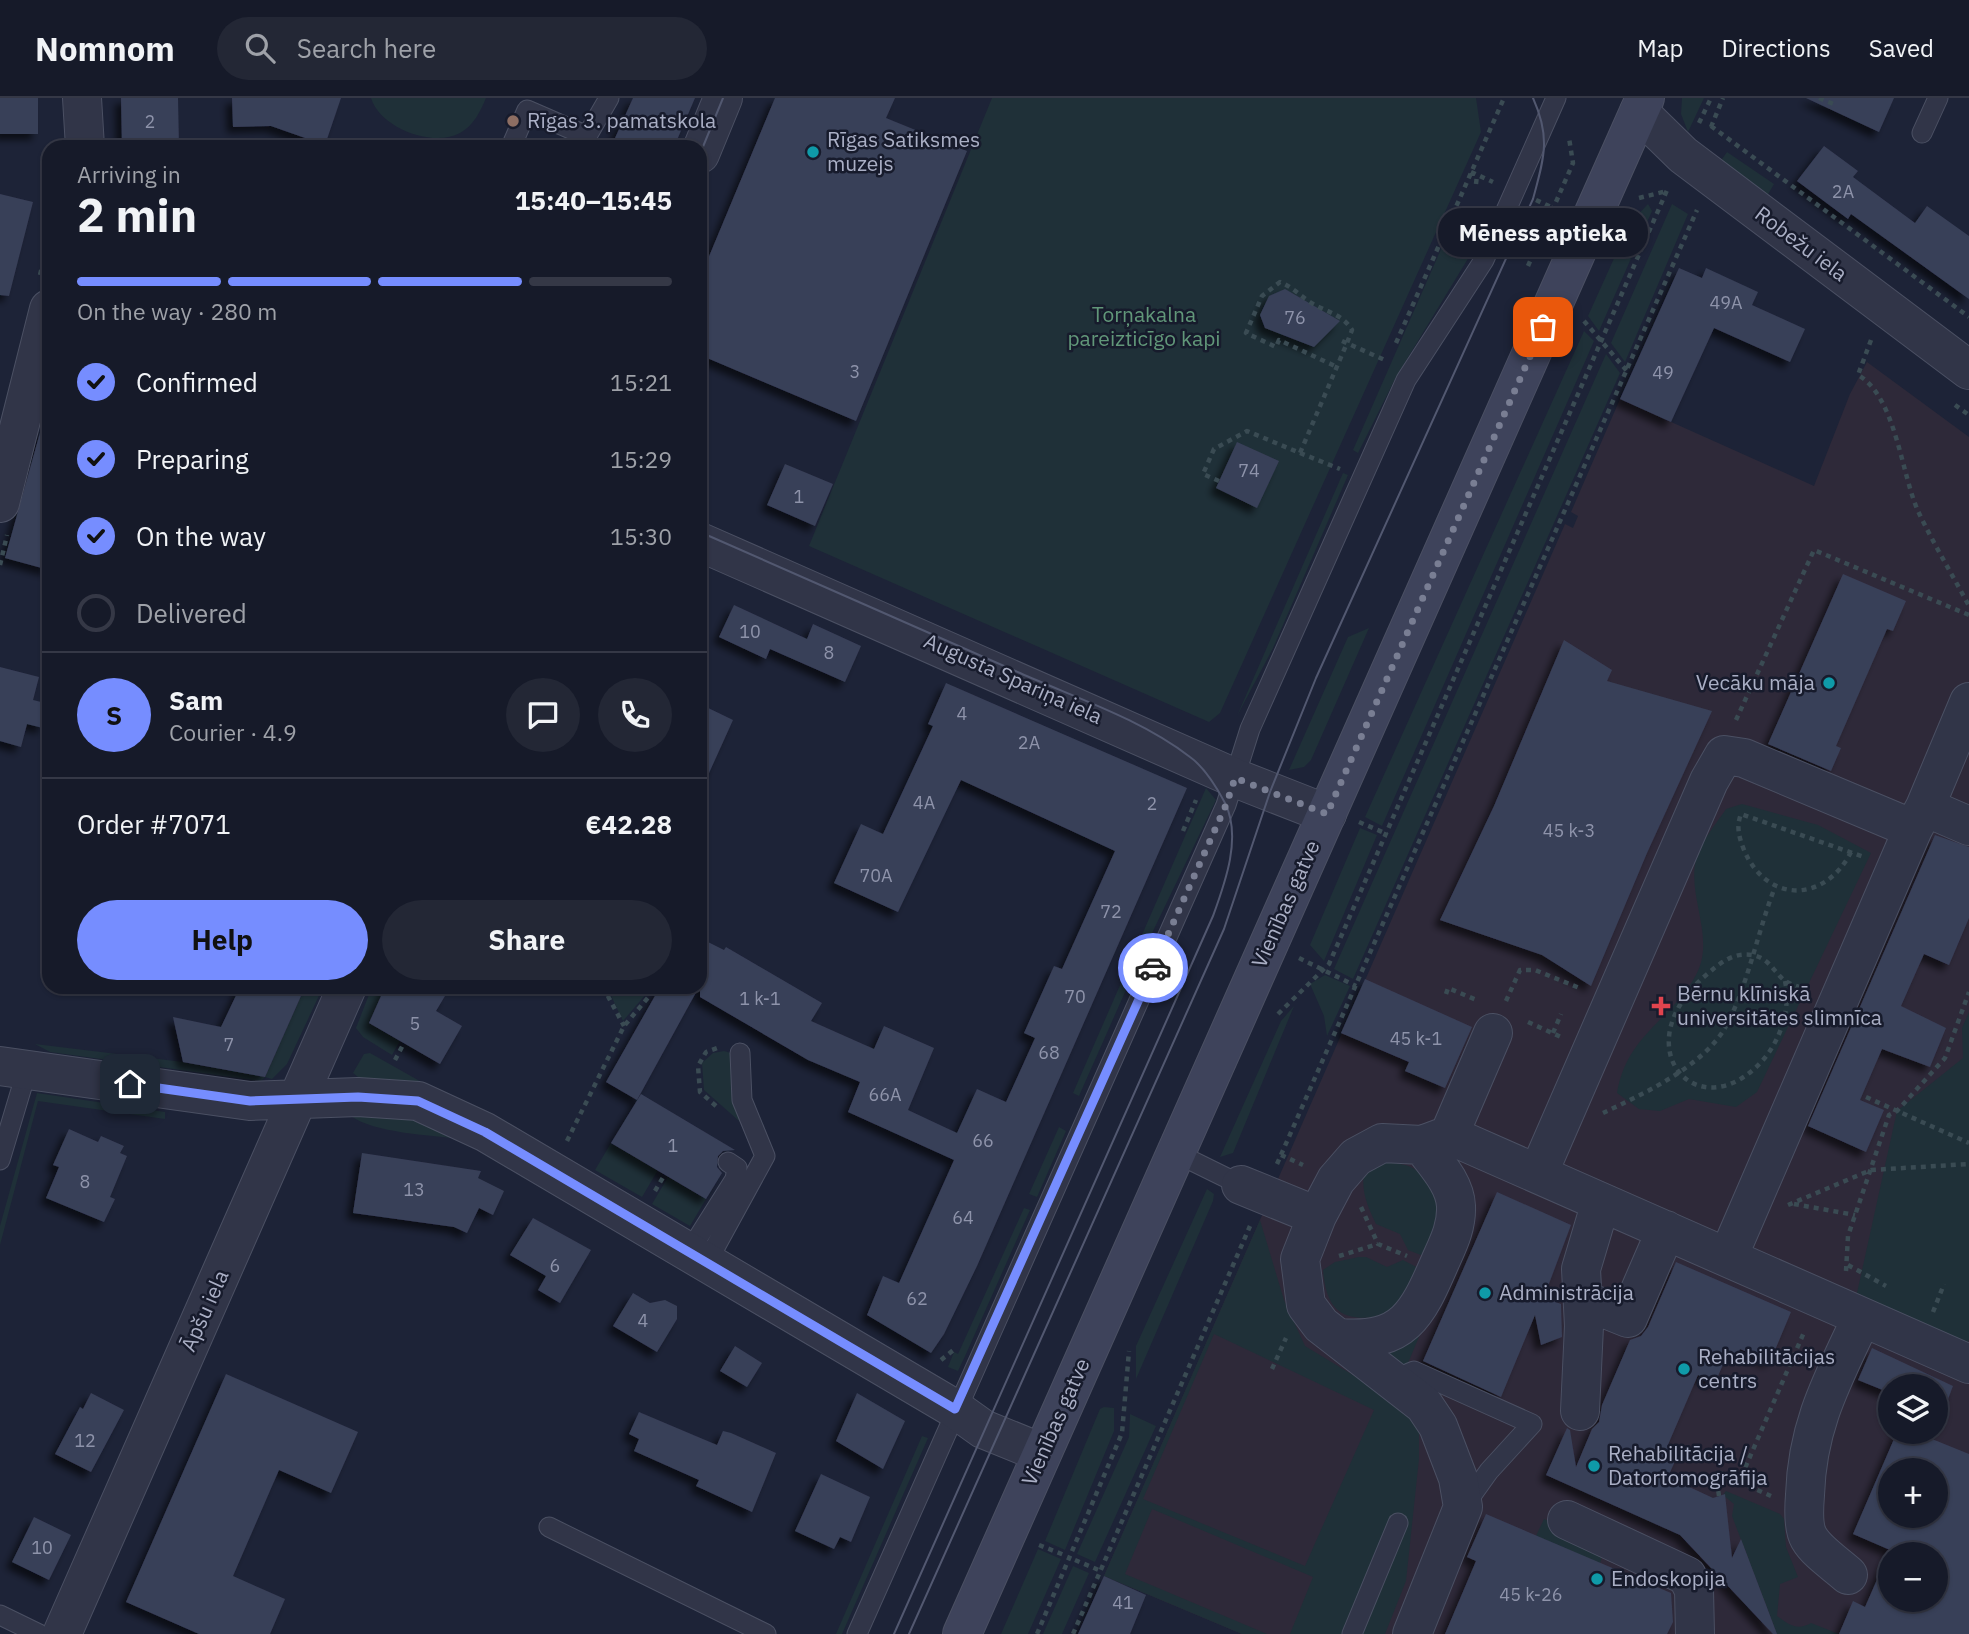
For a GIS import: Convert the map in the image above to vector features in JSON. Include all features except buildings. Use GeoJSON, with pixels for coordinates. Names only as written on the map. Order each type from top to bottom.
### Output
{"type":"FeatureCollection","features":[{"type":"Feature","properties":{"kind":"main road","name":"Vienības gatve"},"geometry":{"type":"LineString","coordinates":[[968,1632],[1042,1453],[1176,1153],[1342,817],[1642,105]]}},
{"type":"Feature","properties":{"kind":"street"},"geometry":{"type":"LineString","coordinates":[[82,98],[85,140]]}},
{"type":"Feature","properties":{"kind":"street"},"geometry":{"type":"LineString","coordinates":[[706,140],[723,98]]}},
{"type":"Feature","properties":{"kind":"street","name":"Robežu iela"},"geometry":{"type":"LineString","coordinates":[[1642,105],[1683,155],[1883,306],[1966,363]]}},
{"type":"Feature","properties":{"kind":"street"},"geometry":{"type":"LineString","coordinates":[[0,503],[42,337]]}},
{"type":"Feature","properties":{"kind":"street","name":"Augusta Spariņa iela"},"geometry":{"type":"LineString","coordinates":[[707,545],[1235,778],[1342,817]]}},
{"type":"Feature","properties":{"kind":"street"},"geometry":{"type":"LineString","coordinates":[[1735,1241],[1969,702]]}},
{"type":"Feature","properties":{"kind":"street"},"geometry":{"type":"LineString","coordinates":[[1538,1174],[1709,780],[1724,755],[1744,758],[1919,818],[1969,826]]}},
{"type":"Feature","properties":{"kind":"street","name":"Āpšu iela"},"geometry":{"type":"LineString","coordinates":[[62,1634],[344,994]]}},
{"type":"Feature","properties":{"kind":"street"},"geometry":{"type":"LineString","coordinates":[[1340,1338],[1364,1340],[1409,1321],[1420,1307],[1454,1229],[1456,1204],[1436,1140],[1500,1016]]}},
{"type":"Feature","properties":{"kind":"street"},"geometry":{"type":"LineString","coordinates":[[13,1068],[250,1101],[358,1097],[418,1101],[485,1132],[955,1409],[983,1429],[1042,1453]]}},
{"type":"Feature","properties":{"kind":"street"},"geometry":{"type":"LineString","coordinates":[[1412,1634],[1464,1507],[1450,1451],[1424,1405],[1321,1325],[1306,1305],[1300,1259],[1317,1216],[1336,1180],[1356,1157],[1382,1143],[1436,1140],[1538,1174],[1665,1230],[1735,1241],[1839,1306],[1969,1364]]}},
{"type":"Feature","properties":{"kind":"street"},"geometry":{"type":"LineString","coordinates":[[1252,1189],[1317,1216]]}},
{"type":"Feature","properties":{"kind":"street"},"geometry":{"type":"LineString","coordinates":[[1580,1411],[1583,1300],[1581,1269],[1601,1202]]}},
{"type":"Feature","properties":{"kind":"street"},"geometry":{"type":"LineString","coordinates":[[1583,1300],[1628,1318],[1665,1230]]}},
{"type":"Feature","properties":{"kind":"street"},"geometry":{"type":"LineString","coordinates":[[1839,1306],[1819,1410],[1810,1441],[1804,1507],[1808,1537],[1848,1575]]}},
{"type":"Feature","properties":{"kind":"street"},"geometry":{"type":"LineString","coordinates":[[1567,1520],[1687,1576],[1694,1590],[1695,1634]]}},
{"type":"Feature","properties":{"kind":"lane"},"geometry":{"type":"LineString","coordinates":[[514,140],[527,110],[587,136],[609,98]]}},
{"type":"Feature","properties":{"kind":"lane"},"geometry":{"type":"LineString","coordinates":[[857,1634],[1221,817],[1250,729],[1406,380],[1484,260],[1556,98]]}},
{"type":"Feature","properties":{"kind":"lane"},"geometry":{"type":"LineString","coordinates":[[1922,133],[1938,98]]}},
{"type":"Feature","properties":{"kind":"lane"},"geometry":{"type":"LineString","coordinates":[[698,1257],[765,1156],[742,1100],[740,1053]]}},
{"type":"Feature","properties":{"kind":"lane"},"geometry":{"type":"LineString","coordinates":[[0,1160],[13,1068]]}},
{"type":"Feature","properties":{"kind":"lane"},"geometry":{"type":"LineString","coordinates":[[1176,1153],[1252,1189]]}},
{"type":"Feature","properties":{"kind":"lane"},"geometry":{"type":"LineString","coordinates":[[698,1257],[735,1179],[737,1168],[729,1161]]}},
{"type":"Feature","properties":{"kind":"lane"},"geometry":{"type":"LineString","coordinates":[[1401,1386],[1409,1373],[1414,1371],[1532,1424],[1489,1471],[1464,1507]]}},
{"type":"Feature","properties":{"kind":"lane"},"geometry":{"type":"LineString","coordinates":[[1352,1634],[1398,1523]]}},
{"type":"Feature","properties":{"kind":"lane"},"geometry":{"type":"LineString","coordinates":[[550,1527],[766,1634]]}},
{"type":"Feature","properties":{"kind":"lane"},"geometry":{"type":"LineString","coordinates":[[0,1615],[39,1634]]}},
{"type":"Feature","properties":{"kind":"path"},"geometry":{"type":"LineString","coordinates":[[1709,139],[1711,126],[1723,98]]}},
{"type":"Feature","properties":{"kind":"path"},"geometry":{"type":"LineString","coordinates":[[1819,98],[1836,106]]}},
{"type":"Feature","properties":{"kind":"path"},"geometry":{"type":"LineString","coordinates":[[1711,126],[1969,317]]}},
{"type":"Feature","properties":{"kind":"path"},"geometry":{"type":"LineString","coordinates":[[1572,130],[1568,140],[1573,163]]}},
{"type":"Feature","properties":{"kind":"path"},"geometry":{"type":"LineString","coordinates":[[1476,184],[1478,175]]}},
{"type":"Feature","properties":{"kind":"path"},"geometry":{"type":"LineString","coordinates":[[1301,992],[1329,964],[1670,183]]}},
{"type":"Feature","properties":{"kind":"path"},"geometry":{"type":"LineString","coordinates":[[1639,198],[1667,191],[1675,195]]}},
{"type":"Feature","properties":{"kind":"path"},"geometry":{"type":"LineString","coordinates":[[1073,1634],[1101,1571],[1252,1189],[1281,1155],[1697,210],[1690,205]]}},
{"type":"Feature","properties":{"kind":"path"},"geometry":{"type":"LineString","coordinates":[[1300,453],[1337,367],[1344,342],[1352,330],[1346,319],[1306,299],[1298,290],[1280,282],[1262,296],[1246,333],[1276,346],[1279,340],[1337,367]]}},
{"type":"Feature","properties":{"kind":"path"},"geometry":{"type":"LineString","coordinates":[[1883,306],[1858,375],[1868,381],[1885,410],[1918,510],[1969,606]]}},
{"type":"Feature","properties":{"kind":"path"},"geometry":{"type":"LineString","coordinates":[[1581,317],[1627,371]]}},
{"type":"Feature","properties":{"kind":"path"},"geometry":{"type":"LineString","coordinates":[[1344,342],[1388,362]]}},
{"type":"Feature","properties":{"kind":"path"},"geometry":{"type":"LineString","coordinates":[[1219,481],[1203,474],[1214,449],[1247,431],[1340,469]]}},
{"type":"Feature","properties":{"kind":"path"},"geometry":{"type":"LineString","coordinates":[[1724,755],[1740,708],[1814,550],[1969,615]]}},
{"type":"Feature","properties":{"kind":"path"},"geometry":{"type":"LineString","coordinates":[[1851,852],[1844,867],[1822,885],[1793,891],[1775,887],[1760,877],[1750,864],[1737,825],[1741,814],[1851,852],[1865,857]]}},
{"type":"Feature","properties":{"kind":"path"},"geometry":{"type":"LineString","coordinates":[[1342,817],[1387,834]]}},
{"type":"Feature","properties":{"kind":"path"},"geometry":{"type":"LineString","coordinates":[[1556,1133],[1646,1093],[1678,1073],[1717,1040],[1725,1028],[1775,887]]}},
{"type":"Feature","properties":{"kind":"path"},"geometry":{"type":"LineString","coordinates":[[1785,981],[1787,1002],[1781,1030],[1760,1064],[1738,1079],[1715,1087],[1694,1085],[1678,1073],[1670,1059],[1667,1038],[1678,1005],[1721,963],[1733,957],[1751,955],[1774,967],[1785,981],[1807,990]]}},
{"type":"Feature","properties":{"kind":"path"},"geometry":{"type":"LineString","coordinates":[[1299,958],[1356,986]]}},
{"type":"Feature","properties":{"kind":"path"},"geometry":{"type":"LineString","coordinates":[[1500,1016],[1520,970],[1535,970],[1562,979],[1610,1005]]}},
{"type":"Feature","properties":{"kind":"path"},"geometry":{"type":"LineString","coordinates":[[1446,995],[1448,988],[1500,1016],[1591,1049]]}},
{"type":"Feature","properties":{"kind":"path"},"geometry":{"type":"LineString","coordinates":[[1719,1496],[1717,1482],[1721,1473],[1739,1482],[1839,1306],[1848,1264],[1848,1236],[1889,1115],[1897,1111],[1945,1058],[1969,992]]}},
{"type":"Feature","properties":{"kind":"path"},"geometry":{"type":"LineString","coordinates":[[607,994],[624,1026]]}},
{"type":"Feature","properties":{"kind":"path"},"geometry":{"type":"LineString","coordinates":[[564,1148],[624,1026],[651,994]]}},
{"type":"Feature","properties":{"kind":"path"},"geometry":{"type":"LineString","coordinates":[[1553,1033],[1561,1014]]}},
{"type":"Feature","properties":{"kind":"path"},"geometry":{"type":"LineString","coordinates":[[395,1060],[404,1043]]}},
{"type":"Feature","properties":{"kind":"path"},"geometry":{"type":"LineString","coordinates":[[1866,1097],[1969,1143]]}},
{"type":"Feature","properties":{"kind":"path"},"geometry":{"type":"LineString","coordinates":[[1281,1155],[1353,1187],[1378,1244],[1437,1269]]}},
{"type":"Feature","properties":{"kind":"path"},"geometry":{"type":"LineString","coordinates":[[1735,1241],[1792,1203],[1871,1170],[1969,1164]]}},
{"type":"Feature","properties":{"kind":"path"},"geometry":{"type":"LineString","coordinates":[[1792,1203],[1855,1215]]}},
{"type":"Feature","properties":{"kind":"path"},"geometry":{"type":"LineString","coordinates":[[1272,1369],[1291,1326]]}},
{"type":"Feature","properties":{"kind":"path"},"geometry":{"type":"LineString","coordinates":[[1037,1634],[1122,1433],[1124,1397]]}},
{"type":"Feature","properties":{"kind":"path"},"geometry":{"type":"LineString","coordinates":[[1037,1544],[1064,1555]]}},
{"type":"Feature","properties":{"kind":"path"},"geometry":{"type":"LineString","coordinates":[[1075,1560],[1101,1571]]}},
{"type":"Feature","properties":{"kind":"shaded area","name":"Bērnu klīniskā universitātes slimnīca"},"geometry":{"type":"Polygon","coordinates":[[[1867,362],[1969,437],[1969,1634],[1242,1634],[1104,1576],[1565,524],[1573,528],[1578,516],[1571,512],[1620,399],[1814,486],[1850,394],[1867,362]]]}},
{"type":"Feature","properties":{"kind":"green space"},"geometry":{"type":"Polygon","coordinates":[[[371,98],[486,98],[476,118],[465,130],[449,137],[436,138],[422,136],[396,126],[376,109],[371,98]]]}},
{"type":"Feature","properties":{"kind":"green space","name":"Torņakalna pareizticīgo kapi"},"geometry":{"type":"Polygon","coordinates":[[[992,98],[1476,98],[1481,132],[1220,713],[1209,722],[809,546],[992,98]]]}},
{"type":"Feature","properties":{"kind":"green space"},"geometry":{"type":"Polygon","coordinates":[[[1682,98],[1704,98],[1688,132],[1681,114],[1682,98]]]}},
{"type":"Feature","properties":{"kind":"green space"},"geometry":{"type":"Polygon","coordinates":[[[1727,152],[1774,184],[1767,196],[1720,162],[1727,152]]]}},
{"type":"Feature","properties":{"kind":"green space"},"geometry":{"type":"Polygon","coordinates":[[[1648,204],[1652,211],[1599,331],[1588,316],[1630,223],[1648,204]]]}},
{"type":"Feature","properties":{"kind":"green space"},"geometry":{"type":"Polygon","coordinates":[[[1672,204],[1688,214],[1625,362],[1611,343],[1672,204]]]}},
{"type":"Feature","properties":{"kind":"green space"},"geometry":{"type":"Polygon","coordinates":[[[1445,240],[1472,252],[1396,377],[1358,453],[1353,450],[1445,240]]]}},
{"type":"Feature","properties":{"kind":"green space"},"geometry":{"type":"Polygon","coordinates":[[[1584,331],[1594,341],[1382,826],[1365,817],[1584,331]]]}},
{"type":"Feature","properties":{"kind":"green space"},"geometry":{"type":"Polygon","coordinates":[[[1606,354],[1620,373],[1353,979],[1334,969],[1606,354]]]}},
{"type":"Feature","properties":{"kind":"green space"},"geometry":{"type":"Polygon","coordinates":[[[1343,473],[1348,475],[1273,648],[1237,716],[1343,473]]]}},
{"type":"Feature","properties":{"kind":"green space"},"geometry":{"type":"Polygon","coordinates":[[[1369,628],[1311,760],[1304,767],[1289,770],[1348,637],[1369,628]]]}},
{"type":"Feature","properties":{"kind":"green space"},"geometry":{"type":"Polygon","coordinates":[[[1206,788],[1216,800],[1141,956],[1079,1096],[1073,1093],[1206,788]]]}},
{"type":"Feature","properties":{"kind":"green space"},"geometry":{"type":"Polygon","coordinates":[[[1742,804],[1818,825],[1871,853],[1757,1092],[1736,1107],[1689,1099],[1660,1111],[1639,1109],[1617,1093],[1622,1073],[1640,1042],[1675,1005],[1696,975],[1703,947],[1695,888],[1696,859],[1705,839],[1726,809],[1742,804]]]}},
{"type":"Feature","properties":{"kind":"green space"},"geometry":{"type":"Polygon","coordinates":[[[1360,828],[1377,835],[1324,961],[1310,945],[1360,828]]]}},
{"type":"Feature","properties":{"kind":"green space"},"geometry":{"type":"Polygon","coordinates":[[[1325,975],[1350,986],[1327,1036],[1324,1016],[1310,984],[1325,975]]]}},
{"type":"Feature","properties":{"kind":"green space"},"geometry":{"type":"Polygon","coordinates":[[[302,994],[320,994],[287,1064],[272,1079],[265,1077],[302,994]]]}},
{"type":"Feature","properties":{"kind":"green space"},"geometry":{"type":"Polygon","coordinates":[[[369,994],[382,994],[369,1023],[400,1041],[392,1055],[363,1037],[356,1028],[369,994]]]}},
{"type":"Feature","properties":{"kind":"green space"},"geometry":{"type":"Polygon","coordinates":[[[610,994],[646,994],[623,1021],[610,994]]]}},
{"type":"Feature","properties":{"kind":"green space"},"geometry":{"type":"Polygon","coordinates":[[[1294,1006],[1233,1153],[1220,1157],[1281,1021],[1294,1006]]]}},
{"type":"Feature","properties":{"kind":"green space"},"geometry":{"type":"Polygon","coordinates":[[[1969,1012],[1967,1344],[1857,1293],[1897,1111],[1963,1058],[1962,1028],[1969,1012]]]}},
{"type":"Feature","properties":{"kind":"green space"},"geometry":{"type":"Polygon","coordinates":[[[35,1044],[183,1062],[265,1077],[261,1081],[50,1052],[35,1044]]]}},
{"type":"Feature","properties":{"kind":"green space"},"geometry":{"type":"Polygon","coordinates":[[[724,1051],[734,1054],[747,1128],[704,1090],[702,1063],[713,1053],[724,1051]]]}},
{"type":"Feature","properties":{"kind":"green space"},"geometry":{"type":"Polygon","coordinates":[[[370,1053],[425,1084],[363,1081],[353,1073],[364,1054],[370,1053]]]}},
{"type":"Feature","properties":{"kind":"green space"},"geometry":{"type":"Polygon","coordinates":[[[37,1093],[165,1112],[165,1119],[38,1101],[0,1245],[0,1226],[37,1093]]]}},
{"type":"Feature","properties":{"kind":"green space"},"geometry":{"type":"Polygon","coordinates":[[[351,1116],[420,1120],[459,1139],[388,1130],[351,1116]]]}},
{"type":"Feature","properties":{"kind":"green space"},"geometry":{"type":"Polygon","coordinates":[[[1059,1127],[1066,1131],[1037,1197],[1029,1194],[1059,1127]]]}},
{"type":"Feature","properties":{"kind":"green space"},"geometry":{"type":"Polygon","coordinates":[[[611,1143],[658,1170],[642,1197],[595,1170],[611,1143]]]}},
{"type":"Feature","properties":{"kind":"green space"},"geometry":{"type":"Polygon","coordinates":[[[1385,1162],[1414,1168],[1425,1178],[1441,1203],[1426,1257],[1408,1250],[1400,1234],[1376,1224],[1370,1212],[1364,1193],[1364,1173],[1385,1162]]]}},
{"type":"Feature","properties":{"kind":"green space"},"geometry":{"type":"Polygon","coordinates":[[[668,1177],[706,1199],[690,1226],[652,1204],[668,1177]]]}},
{"type":"Feature","properties":{"kind":"green space"},"geometry":{"type":"Polygon","coordinates":[[[1207,1189],[1214,1194],[1213,1201],[1136,1379],[1136,1346],[1207,1189]]]}},
{"type":"Feature","properties":{"kind":"green space"},"geometry":{"type":"Polygon","coordinates":[[[1024,1208],[1030,1210],[958,1371],[948,1367],[954,1352],[958,1354],[1024,1208]]]}},
{"type":"Feature","properties":{"kind":"green space"},"geometry":{"type":"Polygon","coordinates":[[[1260,1220],[1284,1300],[1305,1346],[1419,1415],[1419,1459],[1406,1581],[1385,1634],[1290,1634],[1313,1577],[1152,1509],[1125,1574],[1267,1634],[1242,1634],[1104,1576],[1260,1220]],[[1214,1334],[1143,1499],[1305,1566],[1374,1410],[1214,1334]]]}},
{"type":"Feature","properties":{"kind":"green space"},"geometry":{"type":"Polygon","coordinates":[[[1366,1257],[1387,1267],[1403,1260],[1420,1269],[1392,1315],[1352,1317],[1335,1308],[1329,1299],[1323,1270],[1335,1262],[1366,1257]]]}},
{"type":"Feature","properties":{"kind":"green space"},"geometry":{"type":"Polygon","coordinates":[[[1426,1320],[1403,1375],[1384,1349],[1426,1320]]]}},
{"type":"Feature","properties":{"kind":"green space"},"geometry":{"type":"Polygon","coordinates":[[[1114,1408],[1114,1431],[1065,1550],[1045,1541],[1100,1409],[1114,1408]]]}},
{"type":"Feature","properties":{"kind":"green space"},"geometry":{"type":"Polygon","coordinates":[[[1130,1414],[1156,1426],[1095,1562],[1077,1554],[1129,1437],[1130,1414]]]}},
{"type":"Feature","properties":{"kind":"green space"},"geometry":{"type":"Polygon","coordinates":[[[922,1436],[928,1438],[842,1634],[836,1634],[922,1436]]]}},
{"type":"Feature","properties":{"kind":"green space"},"geometry":{"type":"Polygon","coordinates":[[[1726,1491],[1780,1514],[1784,1519],[1786,1547],[1798,1577],[1780,1584],[1777,1616],[1794,1626],[1802,1627],[1811,1623],[1839,1634],[1777,1634],[1732,1516],[1734,1504],[1723,1495],[1726,1491]]]}},
{"type":"Feature","properties":{"kind":"green space"},"geometry":{"type":"Polygon","coordinates":[[[1544,1519],[1600,1543],[1603,1552],[1600,1564],[1536,1536],[1544,1519]]]}},
{"type":"Feature","properties":{"kind":"green space"},"geometry":{"type":"Polygon","coordinates":[[[1038,1549],[1061,1559],[1028,1634],[1001,1634],[1038,1549]]]}},
{"type":"Feature","properties":{"kind":"green space"},"geometry":{"type":"Polygon","coordinates":[[[1073,1566],[1089,1573],[1062,1634],[1043,1634],[1073,1566]]]}},
{"type":"Feature","properties":{"kind":"tram line"},"geometry":{"type":"LineString","coordinates":[[706,140],[723,98]]}},
{"type":"Feature","properties":{"kind":"tram line"},"geometry":{"type":"LineString","coordinates":[[909,1634],[1224,929],[1270,792],[1316,678],[1533,199],[1544,148],[1542,125],[1533,98]]}},
{"type":"Feature","properties":{"kind":"tram line"},"geometry":{"type":"LineString","coordinates":[[707,535],[1151,731],[1200,766],[1218,791],[1230,816],[1230,860],[1213,916],[894,1634]]}},
{"type":"Feature","properties":{"kind":"way so far"},"geometry":{"type":"LineString","coordinates":[[1153,968],[1226,805],[1235,778],[1327,814],[1543,327]]}},
{"type":"Feature","properties":{"kind":"place","name":"Rīgas 3. pamatskola"},"geometry":{"type":"Point","coordinates":[513,121]}},
{"type":"Feature","properties":{"kind":"place","name":"Rīgas Satiksmes muzejs"},"geometry":{"type":"Point","coordinates":[813,152]}},
{"type":"Feature","properties":{"kind":"place","name":"Mēness aptieka"},"geometry":{"type":"Point","coordinates":[1543,327]}},
{"type":"Feature","properties":{"kind":"place","name":"Vecāku māja"},"geometry":{"type":"Point","coordinates":[1829,683]}},
{"type":"Feature","properties":{"kind":"place","name":"Bērnu klīniskā universitātes slimnīca"},"geometry":{"type":"Point","coordinates":[1661,1006]}},
{"type":"Feature","properties":{"kind":"place","name":"Administrācija"},"geometry":{"type":"Point","coordinates":[1485,1293]}},
{"type":"Feature","properties":{"kind":"place","name":"Rehabilitācijas centrs"},"geometry":{"type":"Point","coordinates":[1684,1369]}},
{"type":"Feature","properties":{"kind":"place","name":"Rehabilitācija / Datortomogrāfija"},"geometry":{"type":"Point","coordinates":[1594,1466]}},
{"type":"Feature","properties":{"kind":"place","name":"Endoskopija"},"geometry":{"type":"Point","coordinates":[1597,1579]}},
{"type":"Feature","properties":{"kind":"route"},"geometry":{"type":"LineString","coordinates":[[130,1084],[250,1101],[358,1097],[418,1101],[485,1132],[955,1409],[1153,968]]}}]}
